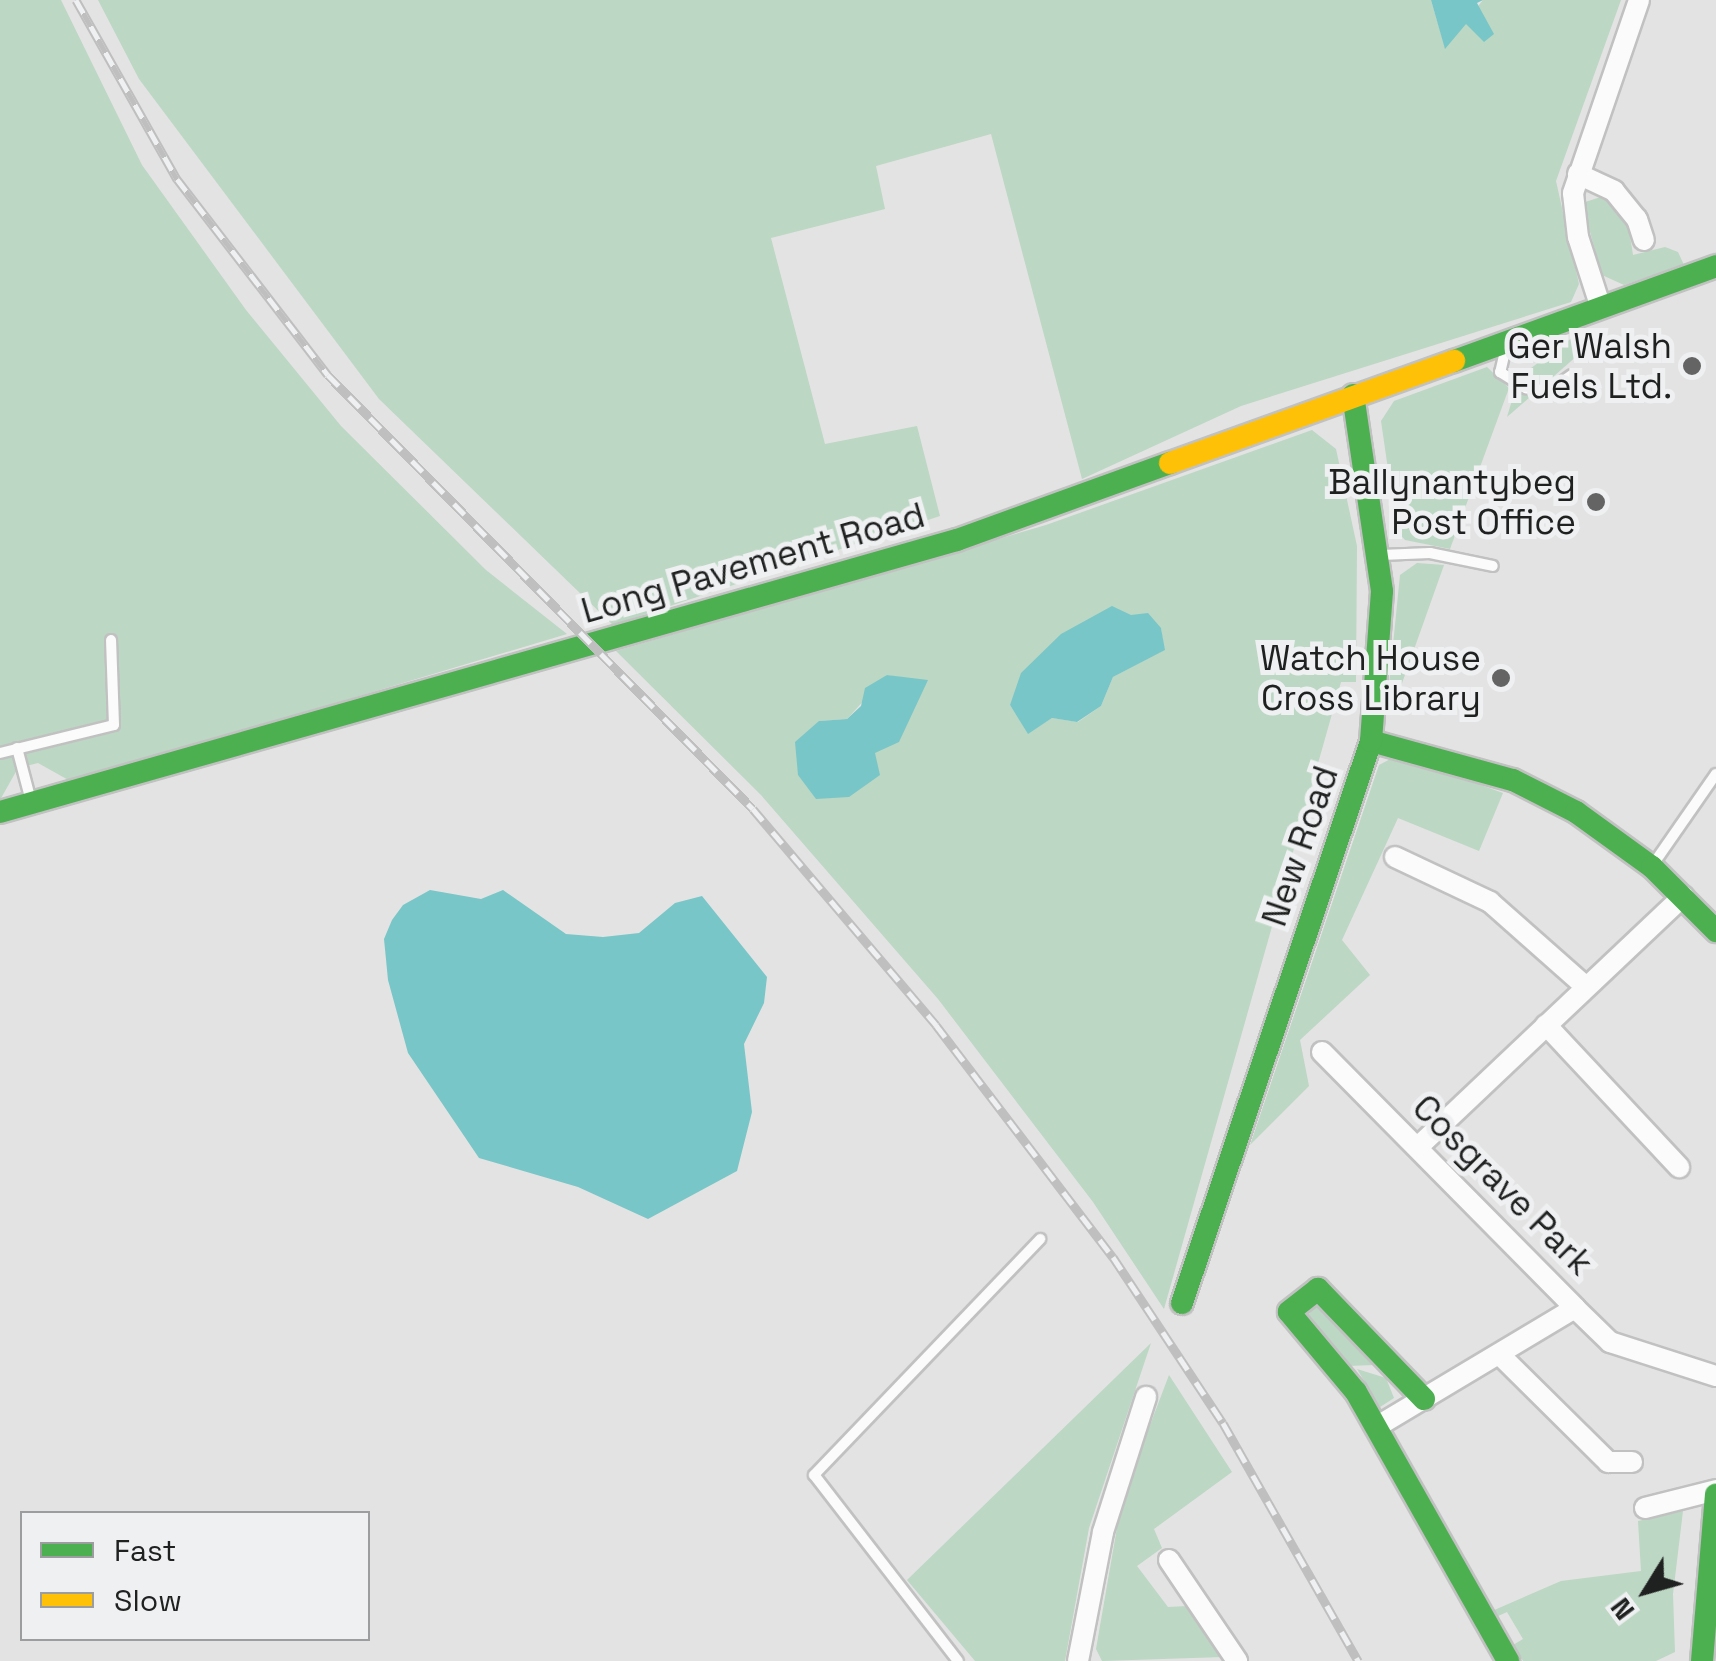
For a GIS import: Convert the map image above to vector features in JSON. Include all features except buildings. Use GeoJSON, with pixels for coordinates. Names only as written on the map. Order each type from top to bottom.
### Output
{"type":"FeatureCollection","features":[{"type":"Feature","properties":{"kind":"street"},"geometry":{"type":"LineString","coordinates":[[1600,305],[1573,215],[1578,174],[1639,0]]}},
{"type":"Feature","properties":{"kind":"street"},"geometry":{"type":"LineString","coordinates":[[1578,174],[1614,190],[1644,240]]}},
{"type":"Feature","properties":{"kind":"street","name":"Long Pavement Road"},"geometry":{"type":"LineString","coordinates":[[0,812],[957,540],[1716,266]]}},
{"type":"Feature","properties":{"kind":"street","name":"New Road"},"geometry":{"type":"LineString","coordinates":[[1182,1303],[1371,741],[1380,555],[1353,395]]}},
{"type":"Feature","properties":{"kind":"street"},"geometry":{"type":"LineString","coordinates":[[1371,741],[1514,780],[1576,812],[1652,867],[1716,931]]}},
{"type":"Feature","properties":{"kind":"street"},"geometry":{"type":"LineString","coordinates":[[1395,857],[1504,912],[1585,986]]}},
{"type":"Feature","properties":{"kind":"street"},"geometry":{"type":"LineString","coordinates":[[1418,1147],[1683,896]]}},
{"type":"Feature","properties":{"kind":"street"},"geometry":{"type":"LineString","coordinates":[[1546,1026],[1679,1167]]}},
{"type":"Feature","properties":{"kind":"street","name":"Cosgrave Park"},"geometry":{"type":"LineString","coordinates":[[1322,1052],[1575,1308],[1376,1428]]}},
{"type":"Feature","properties":{"kind":"street"},"geometry":{"type":"LineString","coordinates":[[1424,1400],[1365,1332],[1318,1289],[1309,1292],[1290,1312],[1292,1321],[1342,1373],[1508,1661]]}},
{"type":"Feature","properties":{"kind":"street"},"geometry":{"type":"LineString","coordinates":[[1575,1308],[1610,1342],[1716,1376]]}},
{"type":"Feature","properties":{"kind":"street"},"geometry":{"type":"LineString","coordinates":[[1500,1356],[1608,1462],[1632,1462]]}},
{"type":"Feature","properties":{"kind":"street"},"geometry":{"type":"LineString","coordinates":[[1078,1661],[1103,1532],[1146,1397]]}},
{"type":"Feature","properties":{"kind":"street"},"geometry":{"type":"LineString","coordinates":[[1645,1508],[1716,1493],[1702,1661]]}},
{"type":"Feature","properties":{"kind":"street"},"geometry":{"type":"LineString","coordinates":[[1169,1560],[1237,1661]]}},
{"type":"Feature","properties":{"kind":"lane"},"geometry":{"type":"LineString","coordinates":[[1511,337],[1498,366],[1508,378],[1541,394],[1572,375]]}},
{"type":"Feature","properties":{"kind":"lane"},"geometry":{"type":"LineString","coordinates":[[1380,555],[1443,554],[1493,566]]}},
{"type":"Feature","properties":{"kind":"lane"},"geometry":{"type":"LineString","coordinates":[[0,753],[114,725],[112,640]]}},
{"type":"Feature","properties":{"kind":"lane"},"geometry":{"type":"LineString","coordinates":[[17,748],[32,803]]}},
{"type":"Feature","properties":{"kind":"lane"},"geometry":{"type":"LineString","coordinates":[[1652,867],[1716,774]]}},
{"type":"Feature","properties":{"kind":"lane"},"geometry":{"type":"LineString","coordinates":[[958,1661],[814,1475],[1040,1239]]}},
{"type":"Feature","properties":{"kind":"green space"},"geometry":{"type":"Polygon","coordinates":[[[0,0],[61,0],[142,165],[246,310],[341,426],[486,570],[567,634],[72,782],[38,763],[18,768],[0,800],[0,0]]]}},
{"type":"Feature","properties":{"kind":"green space"},"geometry":{"type":"Polygon","coordinates":[[[98,0],[1431,0],[1445,47],[1483,0],[1621,0],[1556,181],[1579,284],[1571,302],[1241,406],[1082,479],[991,134],[876,166],[885,209],[771,238],[825,444],[917,426],[940,516],[613,625],[379,399],[139,79],[98,0]]]}},
{"type":"Feature","properties":{"kind":"green space"},"geometry":{"type":"Polygon","coordinates":[[[1604,196],[1628,223],[1633,255],[1665,247],[1678,252],[1684,265],[1624,285],[1602,275],[1582,203],[1604,196]]]}},
{"type":"Feature","properties":{"kind":"green space"},"geometry":{"type":"Polygon","coordinates":[[[1576,335],[1586,348],[1507,417],[1519,377],[1576,335]]]}},
{"type":"Feature","properties":{"kind":"green space"},"geometry":{"type":"Polygon","coordinates":[[[1487,367],[1509,388],[1450,549],[1405,540],[1397,531],[1381,421],[1394,401],[1487,367]]]}},
{"type":"Feature","properties":{"kind":"green space"},"geometry":{"type":"Polygon","coordinates":[[[1312,430],[1336,449],[1357,546],[1356,682],[1341,682],[1164,1309],[1093,1202],[938,999],[761,795],[616,651],[1046,525],[1312,430]],[[1161,628],[1010,705],[1028,733],[1052,718],[1078,722],[1101,706],[1113,677],[1164,650],[1161,628]],[[887,675],[847,719],[819,721],[874,753],[904,678],[887,675]]]}},
{"type":"Feature","properties":{"kind":"green space"},"geometry":{"type":"Polygon","coordinates":[[[1417,563],[1444,565],[1401,686],[1389,685],[1400,575],[1417,563]]]}},
{"type":"Feature","properties":{"kind":"green space"},"geometry":{"type":"Polygon","coordinates":[[[1398,755],[1503,793],[1479,851],[1398,818],[1342,940],[1370,975],[1300,1040],[1309,1086],[1250,1145],[1379,765],[1398,755]]]}},
{"type":"Feature","properties":{"kind":"green space"},"geometry":{"type":"Polygon","coordinates":[[[1319,1299],[1374,1365],[1347,1366],[1303,1323],[1319,1299]]]}},
{"type":"Feature","properties":{"kind":"green space"},"geometry":{"type":"Polygon","coordinates":[[[1151,1343],[1089,1528],[1065,1661],[975,1661],[907,1580],[1151,1343]]]}},
{"type":"Feature","properties":{"kind":"green space"},"geometry":{"type":"Polygon","coordinates":[[[1357,1369],[1386,1378],[1394,1398],[1380,1407],[1357,1369]]]}},
{"type":"Feature","properties":{"kind":"green space"},"geometry":{"type":"Polygon","coordinates":[[[1169,1375],[1232,1472],[1154,1529],[1162,1548],[1137,1566],[1168,1607],[1188,1606],[1223,1657],[1102,1661],[1096,1649],[1122,1499],[1169,1375]]]}},
{"type":"Feature","properties":{"kind":"green space"},"geometry":{"type":"Polygon","coordinates":[[[1683,1511],[1673,1594],[1675,1652],[1656,1661],[1523,1661],[1513,1645],[1523,1639],[1507,1612],[1496,1617],[1492,1611],[1561,1581],[1641,1571],[1638,1521],[1683,1511]]]}},
{"type":"Feature","properties":{"kind":"water"},"geometry":{"type":"Polygon","coordinates":[[[1431,0],[1483,0],[1477,3],[1494,34],[1484,42],[1466,24],[1445,49],[1431,0]]]}},
{"type":"Feature","properties":{"kind":"water"},"geometry":{"type":"Polygon","coordinates":[[[1112,606],[1131,615],[1148,613],[1161,628],[1165,650],[1113,677],[1101,706],[1077,722],[1052,718],[1028,734],[1010,705],[1021,673],[1061,634],[1112,606]]]}},
{"type":"Feature","properties":{"kind":"water"},"geometry":{"type":"Polygon","coordinates":[[[887,675],[928,680],[899,742],[875,753],[880,775],[849,797],[816,799],[798,775],[795,742],[819,721],[847,719],[861,706],[865,688],[887,675]]]}},
{"type":"Feature","properties":{"kind":"water"},"geometry":{"type":"Polygon","coordinates":[[[430,890],[481,899],[503,890],[566,934],[603,937],[639,933],[675,903],[702,896],[767,977],[764,1003],[744,1044],[752,1112],[737,1171],[648,1219],[578,1187],[479,1158],[408,1053],[388,980],[384,939],[392,920],[403,905],[430,890]]]}},
{"type":"Feature","properties":{"kind":"railway"},"geometry":{"type":"LineString","coordinates":[[76,0],[177,179],[328,375],[753,809],[936,1025],[1113,1257],[1223,1423],[1358,1661]]}},
{"type":"Feature","properties":{"kind":"traffic: fast"},"geometry":{"type":"LineString","coordinates":[[1454,361],[1716,266]]}},
{"type":"Feature","properties":{"kind":"traffic: fast"},"geometry":{"type":"LineString","coordinates":[[1182,1303],[1371,741],[1382,591],[1353,395]]}},
{"type":"Feature","properties":{"kind":"traffic: fast"},"geometry":{"type":"LineString","coordinates":[[0,812],[957,540],[1170,463]]}},
{"type":"Feature","properties":{"kind":"traffic: fast"},"geometry":{"type":"LineString","coordinates":[[1371,741],[1513,780],[1576,812],[1652,867],[1716,931]]}},
{"type":"Feature","properties":{"kind":"traffic: fast"},"geometry":{"type":"LineString","coordinates":[[1424,1399],[1318,1289],[1289,1312],[1356,1392],[1508,1661]]}},
{"type":"Feature","properties":{"kind":"traffic: fast"},"geometry":{"type":"LineString","coordinates":[[1702,1661],[1716,1495]]}},
{"type":"Feature","properties":{"kind":"traffic: slow"},"geometry":{"type":"LineString","coordinates":[[1170,463],[1454,361]]}},
{"type":"Feature","properties":{"kind":"place","name":"Ger Walsh Fuels Ltd."},"geometry":{"type":"Point","coordinates":[1692,366]}},
{"type":"Feature","properties":{"kind":"place","name":"Ballynantybeg Post Office"},"geometry":{"type":"Point","coordinates":[1596,502]}},
{"type":"Feature","properties":{"kind":"place","name":"Watch House Cross Library"},"geometry":{"type":"Point","coordinates":[1501,678]}}]}
